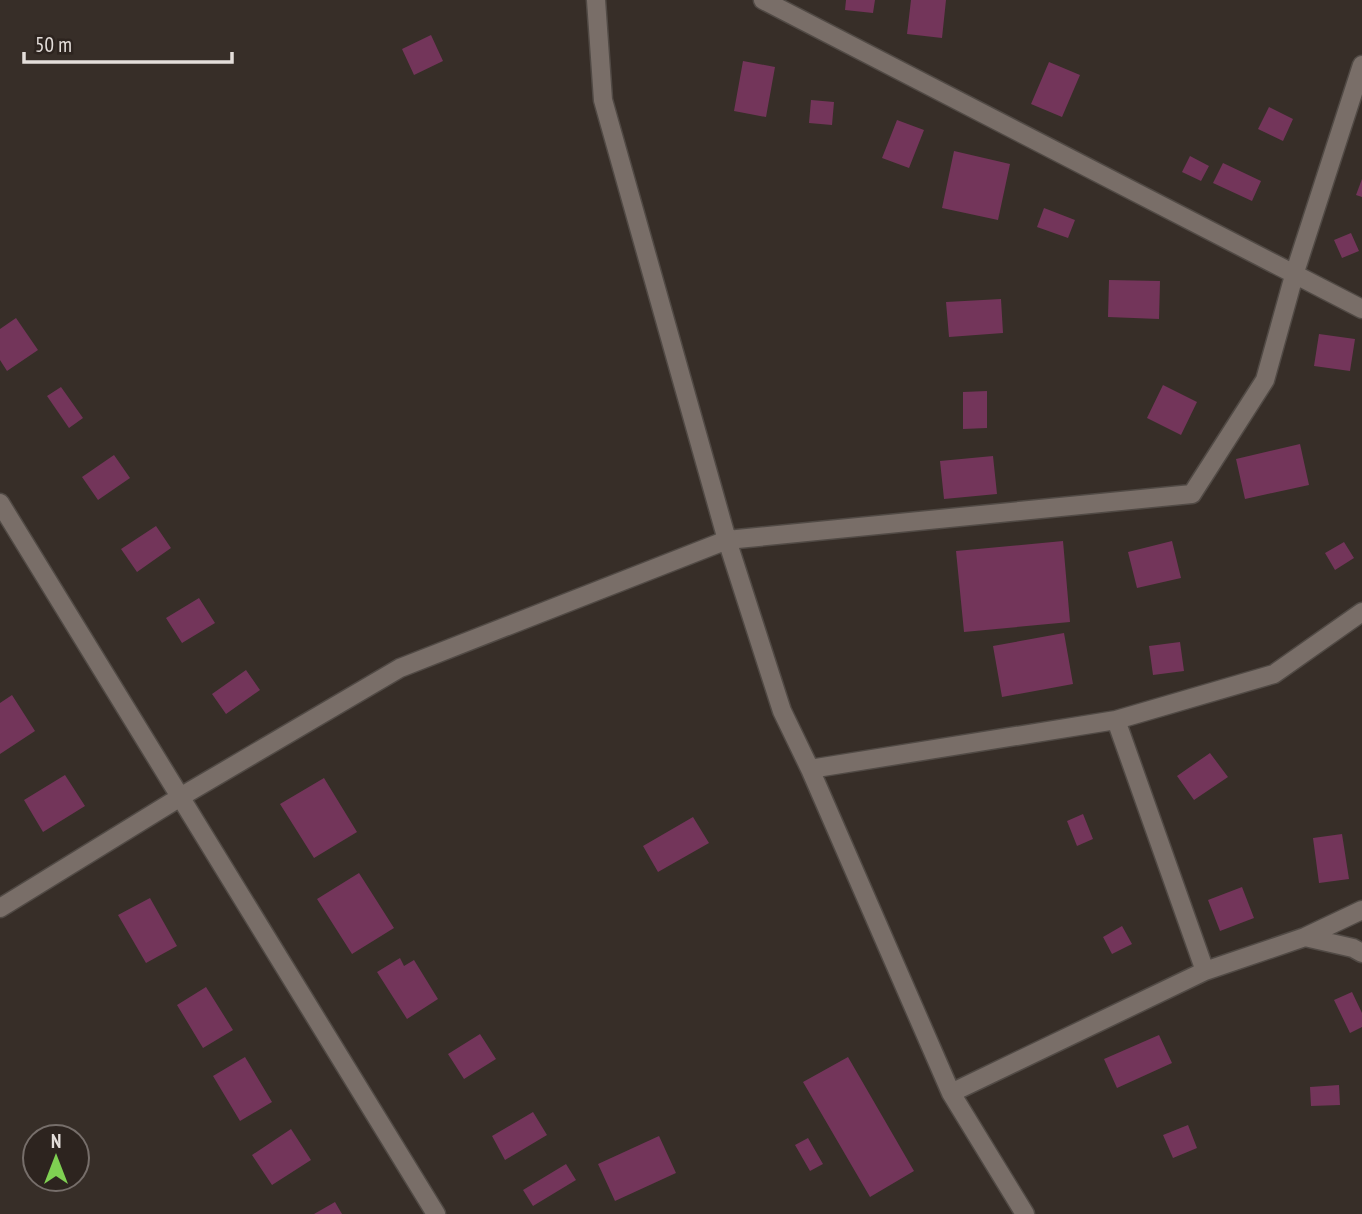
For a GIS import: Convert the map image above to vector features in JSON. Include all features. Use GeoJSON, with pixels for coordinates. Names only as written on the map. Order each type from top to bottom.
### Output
{"type":"FeatureCollection","features":[{"type":"Feature","properties":{"kind":"street"},"geometry":{"type":"LineString","coordinates":[[596,0],[603,100],[727,540],[782,711],[810,769],[951,1093],[1026,1214]]}},
{"type":"Feature","properties":{"kind":"street"},"geometry":{"type":"LineString","coordinates":[[763,0],[1295,272],[1362,309]]}},
{"type":"Feature","properties":{"kind":"street"},"geometry":{"type":"LineString","coordinates":[[0,908],[182,796],[400,668],[727,540],[1192,494],[1265,380],[1295,272],[1362,65]]}},
{"type":"Feature","properties":{"kind":"street"},"geometry":{"type":"LineString","coordinates":[[0,503],[436,1214]]}},
{"type":"Feature","properties":{"kind":"street"},"geometry":{"type":"LineString","coordinates":[[810,769],[1116,720],[1274,674],[1362,612]]}},
{"type":"Feature","properties":{"kind":"street"},"geometry":{"type":"LineString","coordinates":[[1116,720],[1205,971]]}},
{"type":"Feature","properties":{"kind":"street"},"geometry":{"type":"LineString","coordinates":[[951,1093],[1205,971],[1305,937],[1362,910]]}},
{"type":"Feature","properties":{"kind":"street"},"geometry":{"type":"LineString","coordinates":[[1305,937],[1353,948],[1362,953]]}},
{"type":"Feature","properties":{"kind":"building"},"geometry":{"type":"Polygon","coordinates":[[[846,0],[875,0],[873,13],[845,10],[846,0]]]}},
{"type":"Feature","properties":{"kind":"building"},"geometry":{"type":"Polygon","coordinates":[[[911,0],[946,0],[942,38],[907,34],[911,0]]]}},
{"type":"Feature","properties":{"kind":"building"},"geometry":{"type":"Polygon","coordinates":[[[431,35],[443,61],[414,75],[402,49],[431,35]]]}},
{"type":"Feature","properties":{"kind":"building"},"geometry":{"type":"Polygon","coordinates":[[[743,61],[775,67],[766,117],[734,111],[743,61]]]}},
{"type":"Feature","properties":{"kind":"building"},"geometry":{"type":"Polygon","coordinates":[[[1049,62],[1080,75],[1062,117],[1031,104],[1049,62]]]}},
{"type":"Feature","properties":{"kind":"building"},"geometry":{"type":"Polygon","coordinates":[[[811,100],[834,102],[832,125],[809,123],[811,100]]]}},
{"type":"Feature","properties":{"kind":"building"},"geometry":{"type":"Polygon","coordinates":[[[1269,107],[1293,119],[1283,141],[1258,129],[1269,107]]]}},
{"type":"Feature","properties":{"kind":"building"},"geometry":{"type":"Polygon","coordinates":[[[897,120],[924,130],[909,168],[882,158],[897,120]]]}},
{"type":"Feature","properties":{"kind":"building"},"geometry":{"type":"Polygon","coordinates":[[[954,151],[1010,164],[998,220],[942,208],[954,151]]]}},
{"type":"Feature","properties":{"kind":"building"},"geometry":{"type":"Polygon","coordinates":[[[1190,156],[1209,166],[1201,181],[1182,172],[1190,156]]]}},
{"type":"Feature","properties":{"kind":"building"},"geometry":{"type":"Polygon","coordinates":[[[1223,163],[1261,181],[1252,201],[1213,183],[1223,163]]]}},
{"type":"Feature","properties":{"kind":"building"},"geometry":{"type":"Polygon","coordinates":[[[1362,179],[1362,197],[1356,195],[1362,179]]]}},
{"type":"Feature","properties":{"kind":"building"},"geometry":{"type":"Polygon","coordinates":[[[1044,208],[1075,220],[1068,238],[1037,227],[1044,208]]]}},
{"type":"Feature","properties":{"kind":"building"},"geometry":{"type":"Polygon","coordinates":[[[1351,233],[1359,251],[1342,258],[1334,240],[1351,233]]]}},
{"type":"Feature","properties":{"kind":"building"},"geometry":{"type":"Polygon","coordinates":[[[1109,280],[1160,281],[1159,319],[1108,317],[1109,280]]]}},
{"type":"Feature","properties":{"kind":"building"},"geometry":{"type":"Polygon","coordinates":[[[1001,299],[1003,333],[949,337],[946,302],[1001,299]]]}},
{"type":"Feature","properties":{"kind":"building"},"geometry":{"type":"Polygon","coordinates":[[[16,318],[38,350],[7,371],[0,360],[0,329],[16,318]]]}},
{"type":"Feature","properties":{"kind":"building"},"geometry":{"type":"Polygon","coordinates":[[[1319,334],[1355,339],[1350,371],[1314,366],[1319,334]]]}},
{"type":"Feature","properties":{"kind":"building"},"geometry":{"type":"Polygon","coordinates":[[[1163,385],[1197,402],[1181,435],[1147,418],[1163,385]]]}},
{"type":"Feature","properties":{"kind":"building"},"geometry":{"type":"Polygon","coordinates":[[[61,387],[83,418],[69,428],[47,396],[61,387]]]}},
{"type":"Feature","properties":{"kind":"building"},"geometry":{"type":"Polygon","coordinates":[[[987,391],[987,428],[963,429],[963,392],[987,391]]]}},
{"type":"Feature","properties":{"kind":"building"},"geometry":{"type":"Polygon","coordinates":[[[1300,444],[1309,485],[1245,499],[1236,459],[1300,444]]]}},
{"type":"Feature","properties":{"kind":"building"},"geometry":{"type":"Polygon","coordinates":[[[114,455],[130,478],[98,500],[82,477],[114,455]]]}},
{"type":"Feature","properties":{"kind":"building"},"geometry":{"type":"Polygon","coordinates":[[[993,456],[997,494],[944,499],[940,461],[993,456]]]}},
{"type":"Feature","properties":{"kind":"building"},"geometry":{"type":"Polygon","coordinates":[[[156,526],[171,548],[137,572],[121,549],[156,526]]]}},
{"type":"Feature","properties":{"kind":"building"},"geometry":{"type":"Polygon","coordinates":[[[1063,541],[1070,622],[964,632],[956,551],[1063,541]]]}},
{"type":"Feature","properties":{"kind":"building"},"geometry":{"type":"Polygon","coordinates":[[[1172,541],[1181,578],[1137,588],[1128,552],[1172,541]]]}},
{"type":"Feature","properties":{"kind":"building"},"geometry":{"type":"Polygon","coordinates":[[[1344,542],[1354,558],[1335,570],[1325,553],[1344,542]]]}},
{"type":"Feature","properties":{"kind":"building"},"geometry":{"type":"Polygon","coordinates":[[[199,598],[215,623],[182,643],[166,618],[199,598]]]}},
{"type":"Feature","properties":{"kind":"building"},"geometry":{"type":"Polygon","coordinates":[[[1064,633],[1073,684],[1002,697],[993,646],[1064,633]]]}},
{"type":"Feature","properties":{"kind":"building"},"geometry":{"type":"Polygon","coordinates":[[[1180,642],[1184,671],[1153,675],[1149,646],[1180,642]]]}},
{"type":"Feature","properties":{"kind":"building"},"geometry":{"type":"Polygon","coordinates":[[[246,670],[260,690],[226,714],[212,694],[246,670]]]}},
{"type":"Feature","properties":{"kind":"building"},"geometry":{"type":"Polygon","coordinates":[[[12,695],[35,731],[0,754],[0,703],[12,695]]]}},
{"type":"Feature","properties":{"kind":"building"},"geometry":{"type":"Polygon","coordinates":[[[1210,753],[1228,777],[1194,800],[1177,776],[1210,753]]]}},
{"type":"Feature","properties":{"kind":"building"},"geometry":{"type":"Polygon","coordinates":[[[65,775],[85,806],[43,832],[24,800],[65,775]]]}},
{"type":"Feature","properties":{"kind":"building"},"geometry":{"type":"Polygon","coordinates":[[[324,778],[357,832],[314,858],[280,804],[324,778]]]}},
{"type":"Feature","properties":{"kind":"building"},"geometry":{"type":"Polygon","coordinates":[[[1083,814],[1093,839],[1077,846],[1067,821],[1083,814]]]}},
{"type":"Feature","properties":{"kind":"building"},"geometry":{"type":"Polygon","coordinates":[[[693,817],[709,843],[658,872],[643,846],[693,817]]]}},
{"type":"Feature","properties":{"kind":"building"},"geometry":{"type":"Polygon","coordinates":[[[1342,834],[1349,879],[1319,883],[1313,838],[1342,834]]]}},
{"type":"Feature","properties":{"kind":"building"},"geometry":{"type":"Polygon","coordinates":[[[359,873],[394,928],[352,954],[317,899],[359,873]]]}},
{"type":"Feature","properties":{"kind":"building"},"geometry":{"type":"Polygon","coordinates":[[[1242,887],[1254,918],[1220,931],[1208,900],[1242,887]]]}},
{"type":"Feature","properties":{"kind":"building"},"geometry":{"type":"Polygon","coordinates":[[[150,898],[177,946],[146,963],[118,915],[150,898]]]}},
{"type":"Feature","properties":{"kind":"building"},"geometry":{"type":"Polygon","coordinates":[[[1122,926],[1132,944],[1112,954],[1103,937],[1122,926]]]}},
{"type":"Feature","properties":{"kind":"building"},"geometry":{"type":"Polygon","coordinates":[[[400,958],[404,966],[414,960],[438,999],[407,1019],[377,972],[400,958]]]}},
{"type":"Feature","properties":{"kind":"building"},"geometry":{"type":"Polygon","coordinates":[[[206,987],[233,1030],[203,1048],[177,1005],[206,987]]]}},
{"type":"Feature","properties":{"kind":"building"},"geometry":{"type":"Polygon","coordinates":[[[1352,992],[1362,1013],[1362,1027],[1350,1033],[1334,1000],[1352,992]]]}},
{"type":"Feature","properties":{"kind":"building"},"geometry":{"type":"Polygon","coordinates":[[[480,1034],[496,1059],[464,1079],[448,1054],[480,1034]]]}},
{"type":"Feature","properties":{"kind":"building"},"geometry":{"type":"Polygon","coordinates":[[[1159,1035],[1172,1063],[1117,1088],[1104,1059],[1159,1035]]]}},
{"type":"Feature","properties":{"kind":"building"},"geometry":{"type":"Polygon","coordinates":[[[245,1057],[272,1102],[240,1121],[213,1076],[245,1057]]]}},
{"type":"Feature","properties":{"kind":"building"},"geometry":{"type":"Polygon","coordinates":[[[848,1057],[914,1171],[870,1197],[803,1082],[848,1057]]]}},
{"type":"Feature","properties":{"kind":"building"},"geometry":{"type":"Polygon","coordinates":[[[1339,1085],[1340,1105],[1311,1106],[1310,1087],[1339,1085]]]}},
{"type":"Feature","properties":{"kind":"building"},"geometry":{"type":"Polygon","coordinates":[[[533,1112],[547,1135],[505,1160],[492,1136],[533,1112]]]}},
{"type":"Feature","properties":{"kind":"building"},"geometry":{"type":"Polygon","coordinates":[[[1188,1125],[1197,1148],[1173,1158],[1163,1135],[1188,1125]]]}},
{"type":"Feature","properties":{"kind":"building"},"geometry":{"type":"Polygon","coordinates":[[[291,1129],[311,1160],[272,1185],[252,1155],[291,1129]]]}},
{"type":"Feature","properties":{"kind":"building"},"geometry":{"type":"Polygon","coordinates":[[[659,1136],[676,1173],[615,1201],[598,1164],[659,1136]]]}},
{"type":"Feature","properties":{"kind":"building"},"geometry":{"type":"Polygon","coordinates":[[[808,1138],[823,1164],[810,1171],[795,1145],[808,1138]]]}},
{"type":"Feature","properties":{"kind":"building"},"geometry":{"type":"Polygon","coordinates":[[[566,1164],[576,1180],[533,1206],[523,1190],[566,1164]]]}},
{"type":"Feature","properties":{"kind":"building"},"geometry":{"type":"Polygon","coordinates":[[[335,1202],[342,1214],[314,1214],[335,1202]]]}}]}
